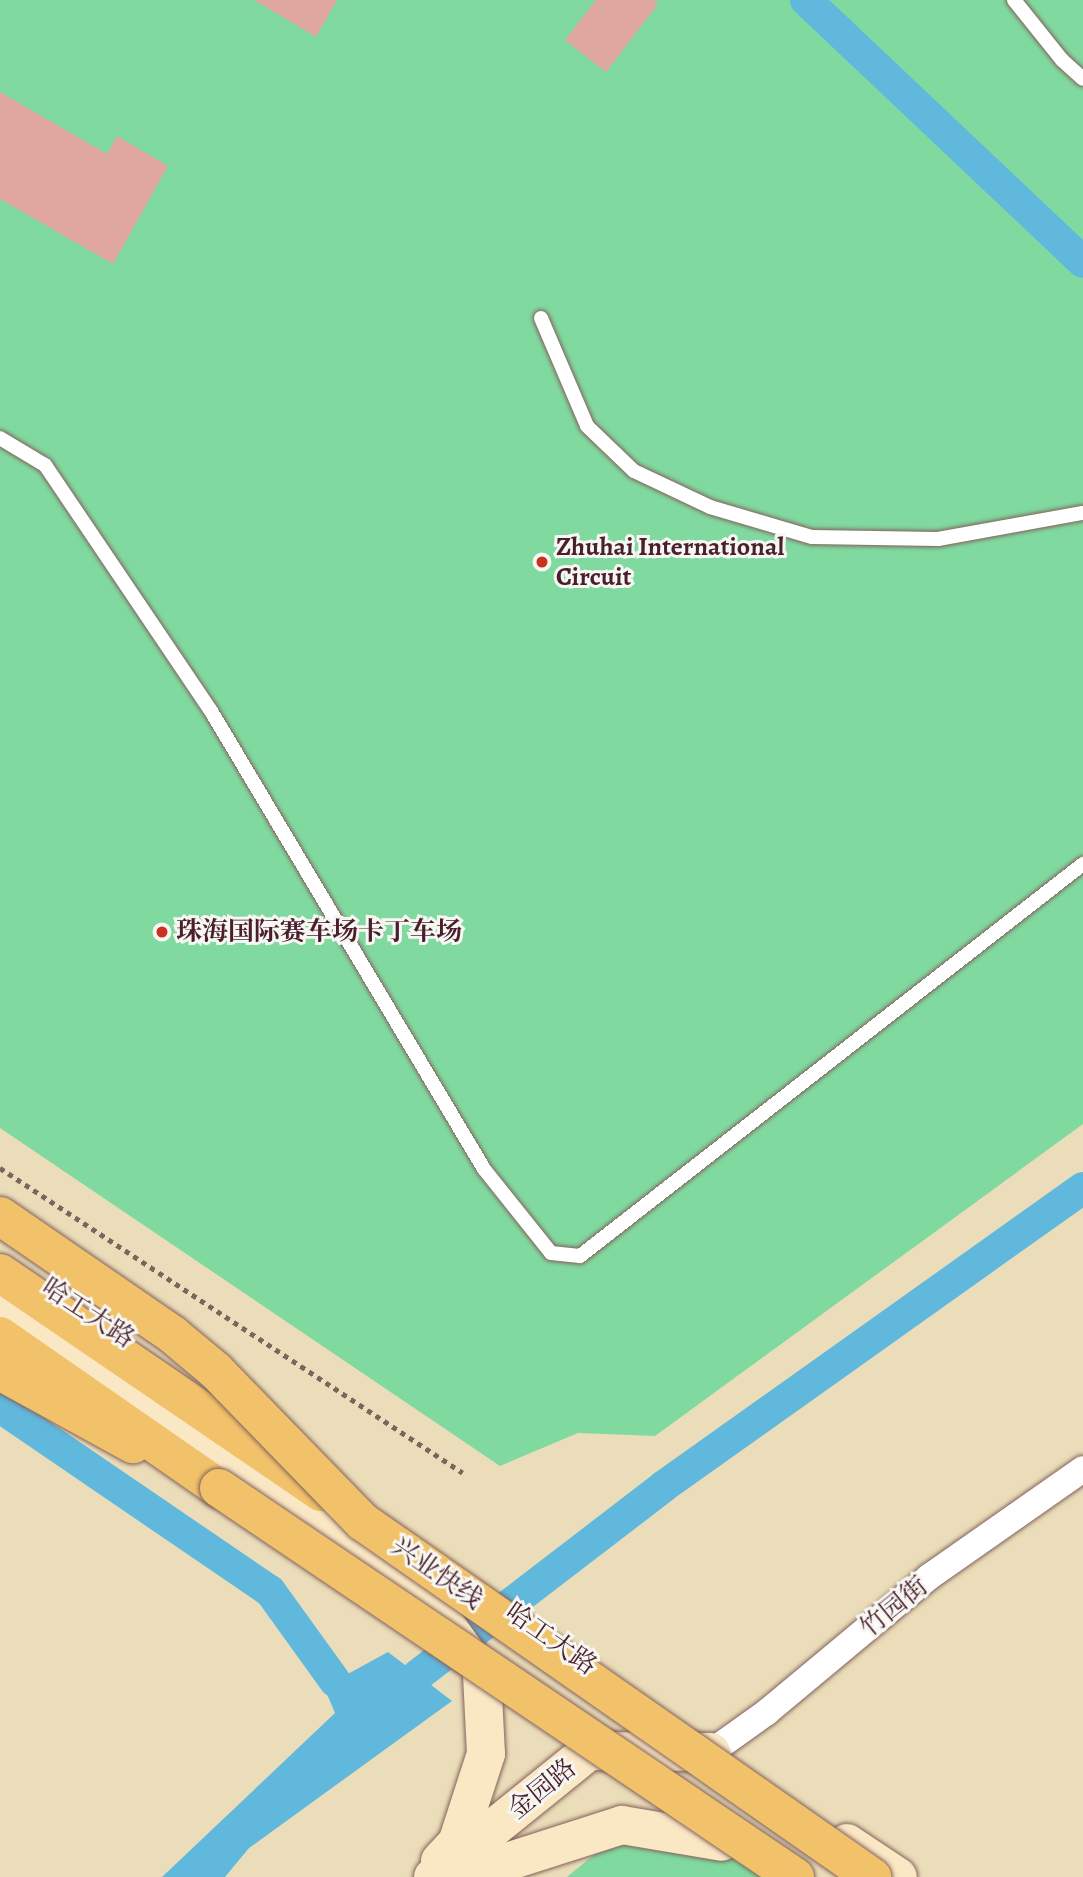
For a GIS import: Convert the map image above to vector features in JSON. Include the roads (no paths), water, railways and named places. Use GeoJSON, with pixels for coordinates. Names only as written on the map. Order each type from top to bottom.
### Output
{"type":"FeatureCollection","features":[{"type":"Feature","properties":{"kind":"main road"},"geometry":{"type":"LineString","coordinates":[[0,1216],[173,1335],[216,1371],[363,1522]]}},
{"type":"Feature","properties":{"kind":"main road","name":"兴业快线"},"geometry":{"type":"LineString","coordinates":[[0,1273],[872,1877]]}},
{"type":"Feature","properties":{"kind":"main road","name":"兴业快线"},"geometry":{"type":"LineString","coordinates":[[0,1336],[219,1488],[795,1877]]}},
{"type":"Feature","properties":{"kind":"main road"},"geometry":{"type":"LineString","coordinates":[[0,1371],[219,1488]]}},
{"type":"Feature","properties":{"kind":"street","name":"哈工大路"},"geometry":{"type":"LineString","coordinates":[[0,1255],[176,1371],[711,1752],[898,1877]]}},
{"type":"Feature","properties":{"kind":"street","name":"哈工大路"},"geometry":{"type":"LineString","coordinates":[[0,1306],[425,1596],[482,1675],[772,1877]]}},
{"type":"Feature","properties":{"kind":"street","name":"竹园街"},"geometry":{"type":"LineString","coordinates":[[711,1752],[767,1712],[929,1577],[1083,1469]]}},
{"type":"Feature","properties":{"kind":"street"},"geometry":{"type":"LineString","coordinates":[[426,1877],[457,1843],[486,1754],[482,1675]]}},
{"type":"Feature","properties":{"kind":"street","name":"金园路"},"geometry":{"type":"LineString","coordinates":[[433,1877],[589,1751],[711,1752]]}},
{"type":"Feature","properties":{"kind":"street"},"geometry":{"type":"LineString","coordinates":[[473,1877],[491,1867],[622,1825],[722,1843]]}},
{"type":"Feature","properties":{"kind":"lane"},"geometry":{"type":"LineString","coordinates":[[1014,0],[1062,60],[1083,79]]}},
{"type":"Feature","properties":{"kind":"lane"},"geometry":{"type":"LineString","coordinates":[[541,318],[587,426],[634,471],[710,507],[812,537],[938,539],[1083,513]]}},
{"type":"Feature","properties":{"kind":"lane"},"geometry":{"type":"LineString","coordinates":[[0,438],[45,465],[60,487],[211,711],[484,1169],[551,1253],[580,1256],[1083,864]]}},
{"type":"Feature","properties":{"kind":"water"},"geometry":{"type":"Polygon","coordinates":[[[388,1652],[452,1701],[249,1848],[225,1877],[162,1877],[335,1713],[324,1687],[388,1652]]]}},
{"type":"Feature","properties":{"kind":"waterway"},"geometry":{"type":"LineString","coordinates":[[806,0],[1083,262]]}},
{"type":"Feature","properties":{"kind":"waterway"},"geometry":{"type":"LineString","coordinates":[[418,1675],[664,1486],[1083,1188]]}},
{"type":"Feature","properties":{"kind":"waterway"},"geometry":{"type":"LineString","coordinates":[[0,1407],[270,1591],[335,1681]]}},
{"type":"Feature","properties":{"kind":"place","name":"Zhuhai International Circuit"},"geometry":{"type":"Point","coordinates":[542,562]}},
{"type":"Feature","properties":{"kind":"place","name":"珠海国际赛车场卡丁车场"},"geometry":{"type":"Point","coordinates":[162,932]}}]}
